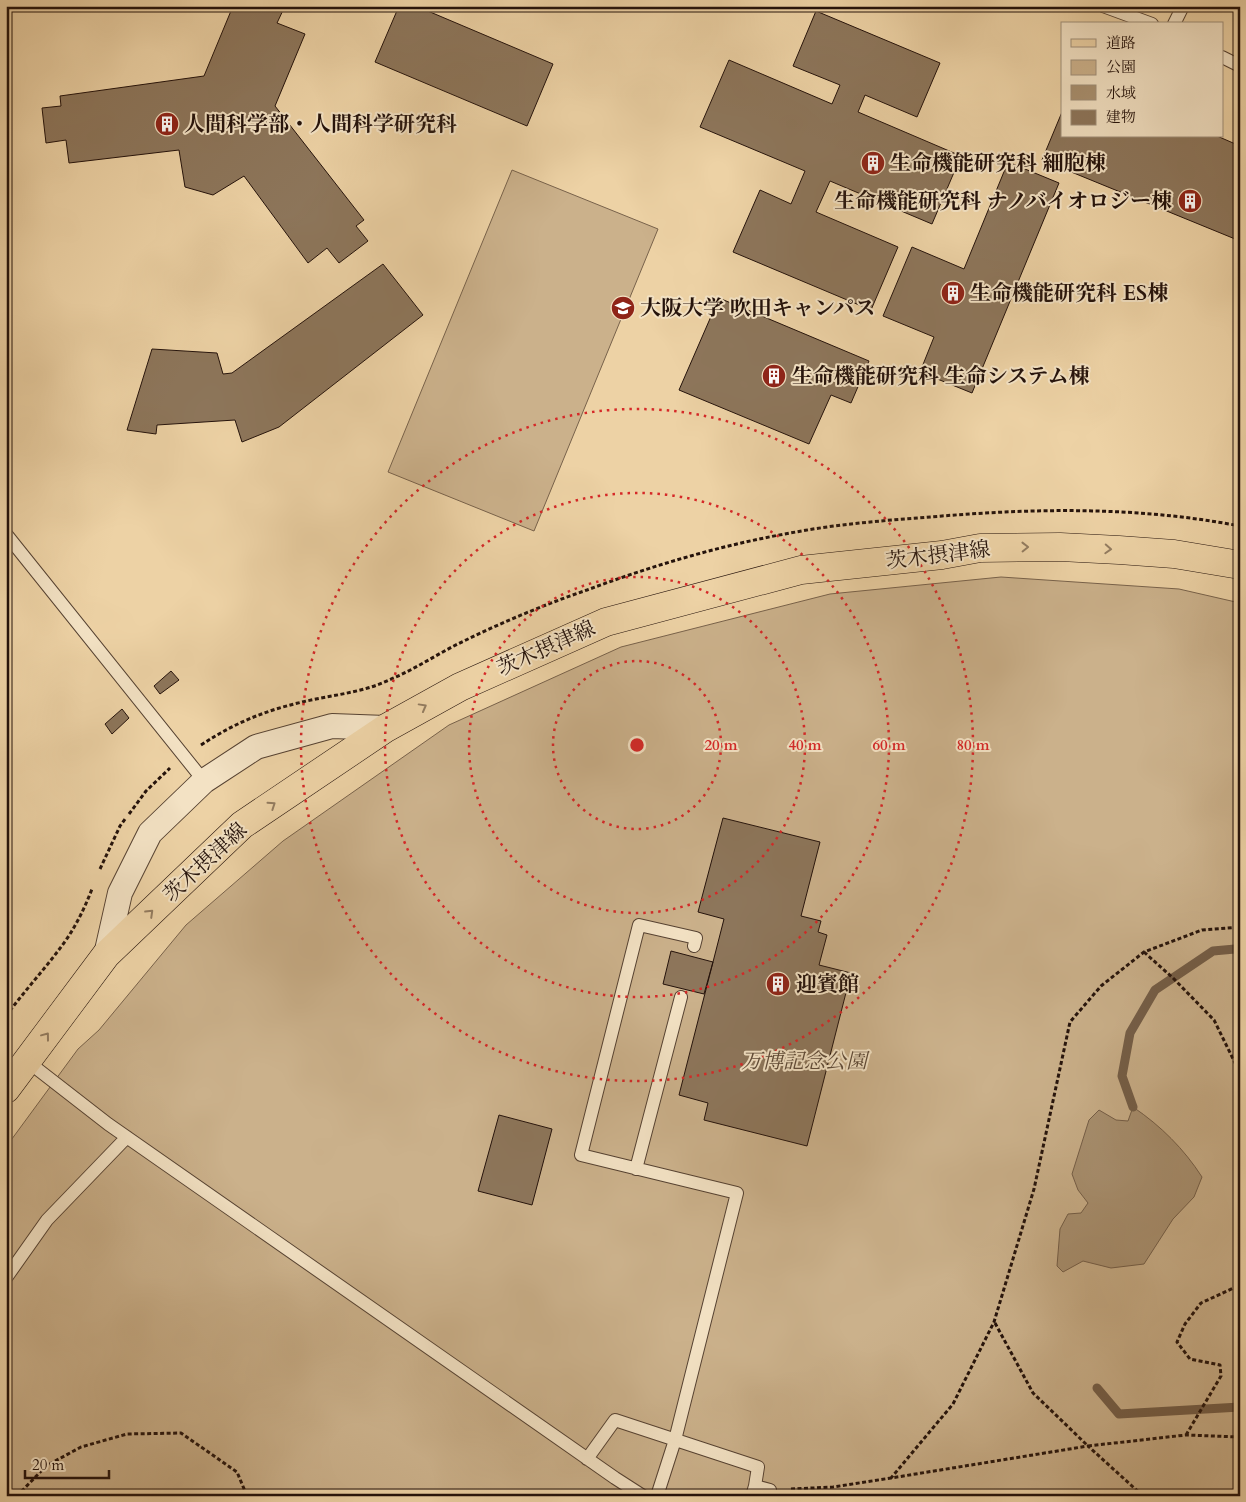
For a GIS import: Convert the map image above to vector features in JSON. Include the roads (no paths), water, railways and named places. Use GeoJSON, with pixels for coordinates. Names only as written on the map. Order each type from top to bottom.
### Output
{"type":"FeatureCollection","features":[{"type":"Feature","properties":{"kind":"main road","name":"茨木摂津線"},"geometry":{"type":"LineString","coordinates":[[6,1089],[106,955],[242,825],[386,728],[460,687],[606,622],[801,570],[942,555],[980,548],[1060,546],[1174,554],[1240,565]]}},
{"type":"Feature","properties":{"kind":"street"},"geometry":{"type":"LineString","coordinates":[[106,955],[120,893],[150,834],[204,781],[256,747],[332,726],[386,728]]}},
{"type":"Feature","properties":{"kind":"lane"},"geometry":{"type":"LineString","coordinates":[[1103,6],[1147,22]]}},
{"type":"Feature","properties":{"kind":"lane"},"geometry":{"type":"LineString","coordinates":[[1175,22],[1183,6]]}},
{"type":"Feature","properties":{"kind":"lane"},"geometry":{"type":"LineString","coordinates":[[1224,58],[1240,66]]}},
{"type":"Feature","properties":{"kind":"lane"},"geometry":{"type":"LineString","coordinates":[[6,534],[204,781]]}},
{"type":"Feature","properties":{"kind":"lane"},"geometry":{"type":"LineString","coordinates":[[658,1496],[675,1440],[736,1193],[582,1155],[640,925],[696,938],[694,946]]}},
{"type":"Feature","properties":{"kind":"lane"},"geometry":{"type":"LineString","coordinates":[[636,1168],[681,997]]}},
{"type":"Feature","properties":{"kind":"lane"},"geometry":{"type":"LineString","coordinates":[[27,1062],[127,1137],[643,1496]]}},
{"type":"Feature","properties":{"kind":"lane"},"geometry":{"type":"LineString","coordinates":[[6,1278],[47,1220],[127,1137]]}},
{"type":"Feature","properties":{"kind":"lane"},"geometry":{"type":"LineString","coordinates":[[588,1458],[615,1420],[758,1467],[754,1491],[770,1490]]}},
{"type":"Feature","properties":{"kind":"water"},"geometry":{"type":"Polygon","coordinates":[[[1133,1107],[1171,1139],[1188,1157],[1202,1177],[1194,1197],[1173,1219],[1144,1264],[1111,1268],[1083,1261],[1063,1272],[1057,1266],[1060,1229],[1068,1214],[1081,1213],[1088,1203],[1078,1190],[1072,1174],[1089,1120],[1099,1110],[1116,1120],[1128,1121],[1133,1107]]]}},
{"type":"Feature","properties":{"kind":"waterway"},"geometry":{"type":"LineString","coordinates":[[1133,1107],[1122,1076],[1130,1033],[1155,990],[1213,951],[1235,949],[1240,951]]}},
{"type":"Feature","properties":{"kind":"waterway"},"geometry":{"type":"LineString","coordinates":[[1097,1388],[1119,1414],[1240,1407]]}},
{"type":"Feature","properties":{"kind":"place","name":"人間科学部・人間科学研究科"},"geometry":{"type":"Point","coordinates":[167,124]}},
{"type":"Feature","properties":{"kind":"place","name":"生命機能研究科 細胞棟"},"geometry":{"type":"Point","coordinates":[873,163]}},
{"type":"Feature","properties":{"kind":"place","name":"生命機能研究科 ナノバイオロジー棟"},"geometry":{"type":"Point","coordinates":[1190,201]}},
{"type":"Feature","properties":{"kind":"place","name":"生命機能研究科 ES棟"},"geometry":{"type":"Point","coordinates":[953,293]}},
{"type":"Feature","properties":{"kind":"place","name":"大阪大学 吹田キャンパス"},"geometry":{"type":"Point","coordinates":[623,308]}},
{"type":"Feature","properties":{"kind":"place","name":"生命機能研究科 生命システム棟"},"geometry":{"type":"Point","coordinates":[774,376]}},
{"type":"Feature","properties":{"kind":"place","name":"迎賓館"},"geometry":{"type":"Point","coordinates":[778,984]}},
{"type":"Feature","properties":{"kind":"park label","name":"万博記念公園"},"geometry":{"type":"Point","coordinates":[804,1061]}}]}
